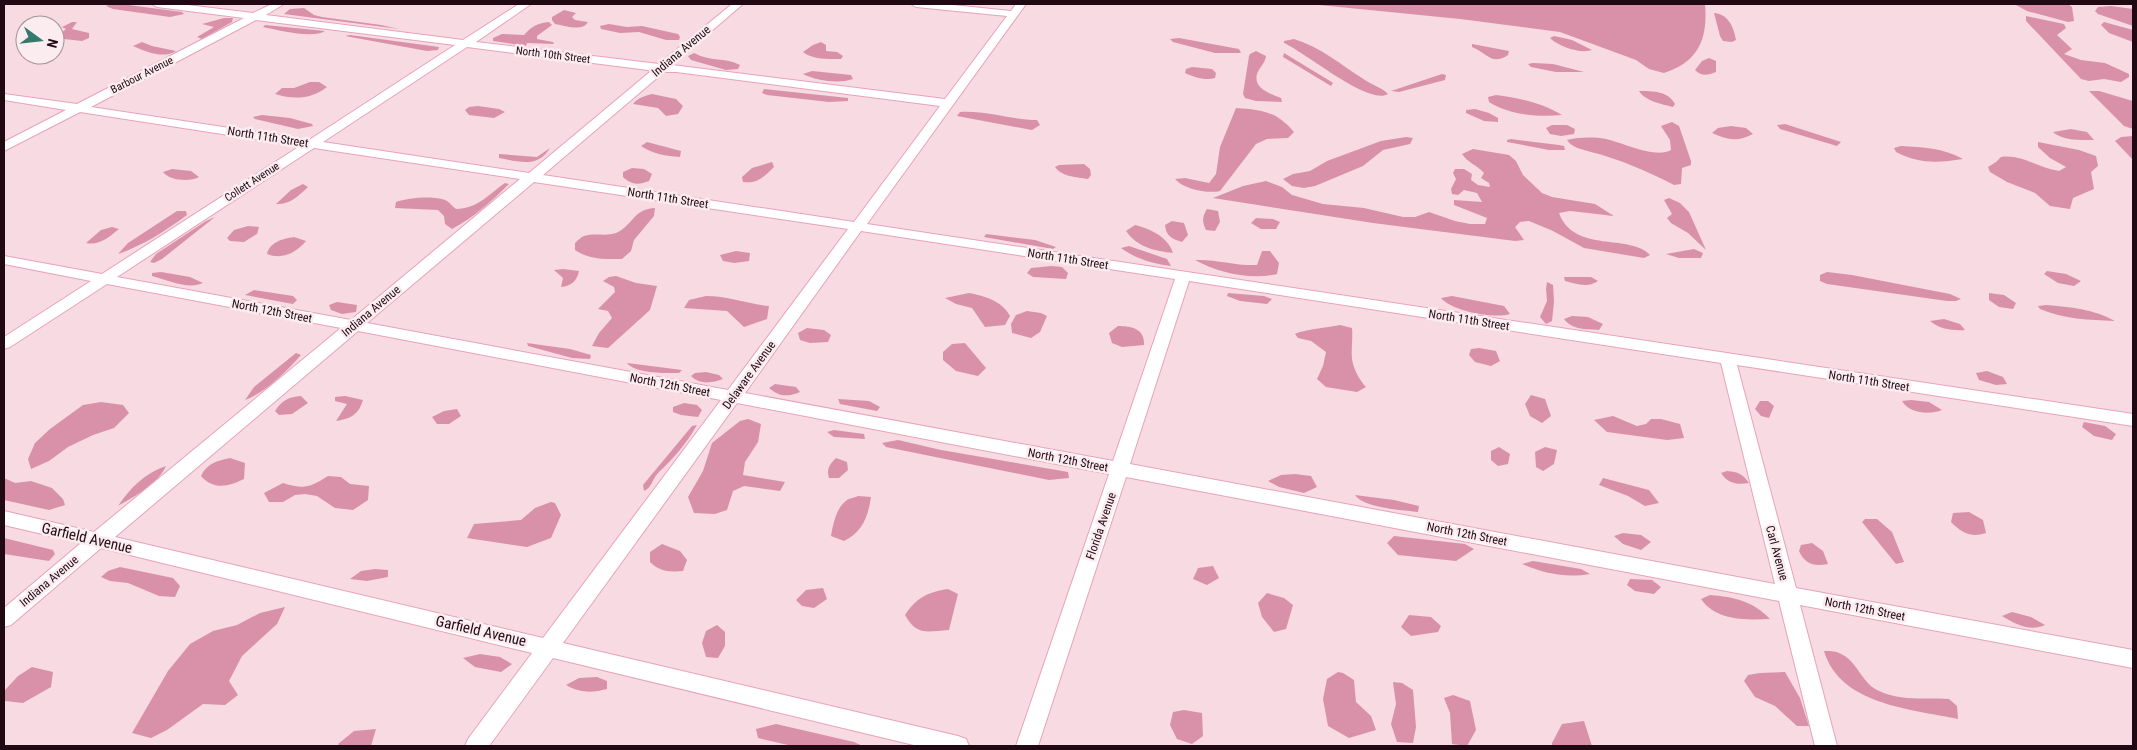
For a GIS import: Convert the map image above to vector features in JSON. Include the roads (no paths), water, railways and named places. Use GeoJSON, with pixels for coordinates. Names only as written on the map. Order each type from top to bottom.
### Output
{"type":"FeatureCollection","features":[{"type":"Feature","properties":{"kind":"street","name":"North 10th Street"},"geometry":{"type":"LineString","coordinates":[[157,4],[948,103]]}},
{"type":"Feature","properties":{"kind":"street","name":"Barbour Avenue"},"geometry":{"type":"LineString","coordinates":[[4,147],[280,4]]}},
{"type":"Feature","properties":{"kind":"street","name":"Collett Avenue"},"geometry":{"type":"LineString","coordinates":[[4,344],[526,4]]}},
{"type":"Feature","properties":{"kind":"street","name":"Indiana Avenue"},"geometry":{"type":"LineString","coordinates":[[4,619],[738,4]]}},
{"type":"Feature","properties":{"kind":"street"},"geometry":{"type":"LineString","coordinates":[[916,4],[1017,9]]}},
{"type":"Feature","properties":{"kind":"street","name":"Delaware Avenue"},"geometry":{"type":"LineString","coordinates":[[476,746],[1017,9]]}},
{"type":"Feature","properties":{"kind":"street","name":"North 11th Street"},"geometry":{"type":"LineString","coordinates":[[4,97],[2133,420]]}},
{"type":"Feature","properties":{"kind":"street","name":"North 12th Street"},"geometry":{"type":"LineString","coordinates":[[4,260],[2133,659]]}},
{"type":"Feature","properties":{"kind":"street","name":"Florida Avenue"},"geometry":{"type":"LineString","coordinates":[[1027,746],[1183,277]]}},
{"type":"Feature","properties":{"kind":"street","name":"Carl Avenue"},"geometry":{"type":"LineString","coordinates":[[1728,360],[1826,746]]}},
{"type":"Feature","properties":{"kind":"street","name":"Garfield Avenue"},"geometry":{"type":"LineString","coordinates":[[4,518],[958,746]]}}]}
